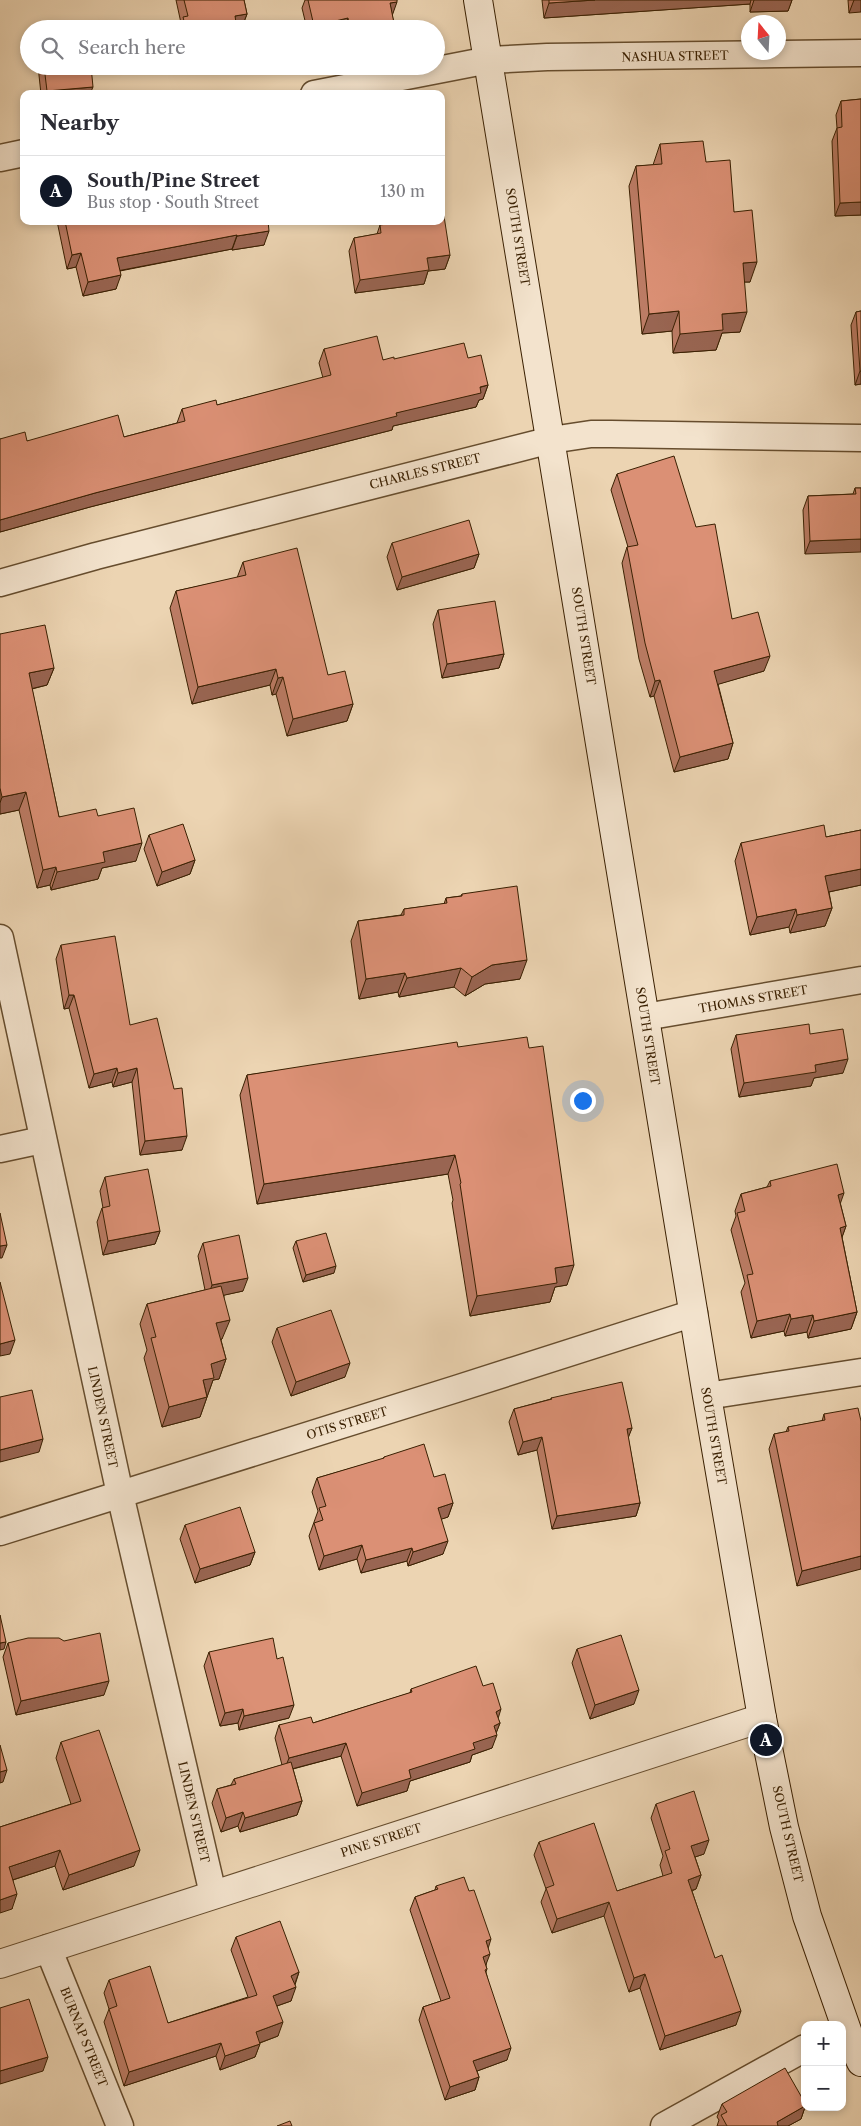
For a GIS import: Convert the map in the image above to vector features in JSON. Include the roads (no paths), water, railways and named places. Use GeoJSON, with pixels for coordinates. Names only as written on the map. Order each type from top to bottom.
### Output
{"type":"FeatureCollection","features":[{"type":"Feature","properties":{"kind":"main road","name":"SOUTH STREET"},"geometry":{"type":"LineString","coordinates":[[478,0],[707,1396],[762,1718],[784,1827],[808,1916],[842,2021]]}},
{"type":"Feature","properties":{"kind":"main road","name":"PINE STREET"},"geometry":{"type":"LineString","coordinates":[[0,1964],[762,1718]]}},
{"type":"Feature","properties":{"kind":"main road","name":"SOUTH STREET"},"geometry":{"type":"LineString","coordinates":[[846,2031],[861,2062]]}},
{"type":"Feature","properties":{"kind":"street","name":"NASHUA STREET"},"geometry":{"type":"LineString","coordinates":[[445,69],[489,60],[547,57],[861,53]]}},
{"type":"Feature","properties":{"kind":"street","name":"NASHUA STREET"},"geometry":{"type":"LineString","coordinates":[[335,90],[412,75]]}},
{"type":"Feature","properties":{"kind":"street"},"geometry":{"type":"LineString","coordinates":[[0,158],[20,154]]}},
{"type":"Feature","properties":{"kind":"street","name":"CHARLES STREET"},"geometry":{"type":"LineString","coordinates":[[0,583],[96,556],[551,440],[591,434],[861,438]]}},
{"type":"Feature","properties":{"kind":"street","name":"LINDEN STREET"},"geometry":{"type":"LineString","coordinates":[[0,938],[42,1140],[120,1494],[213,1894]]}},
{"type":"Feature","properties":{"kind":"street","name":"THOMAS STREET"},"geometry":{"type":"LineString","coordinates":[[645,1017],[861,980]]}},
{"type":"Feature","properties":{"kind":"street"},"geometry":{"type":"LineString","coordinates":[[0,1149],[42,1140]]}},
{"type":"Feature","properties":{"kind":"street","name":"OTIS STREET"},"geometry":{"type":"LineString","coordinates":[[0,1532],[694,1312]]}},
{"type":"Feature","properties":{"kind":"street"},"geometry":{"type":"LineString","coordinates":[[707,1396],[861,1372]]}},
{"type":"Feature","properties":{"kind":"street","name":"BURNAP STREET"},"geometry":{"type":"LineString","coordinates":[[48,1948],[120,2126]]}},
{"type":"Feature","properties":{"kind":"street"},"geometry":{"type":"LineString","coordinates":[[664,2126],[801,2050]]}},
{"type":"Feature","properties":{"kind":"place","name":"South/Pine Street"},"geometry":{"type":"Point","coordinates":[766,1740]}}]}
